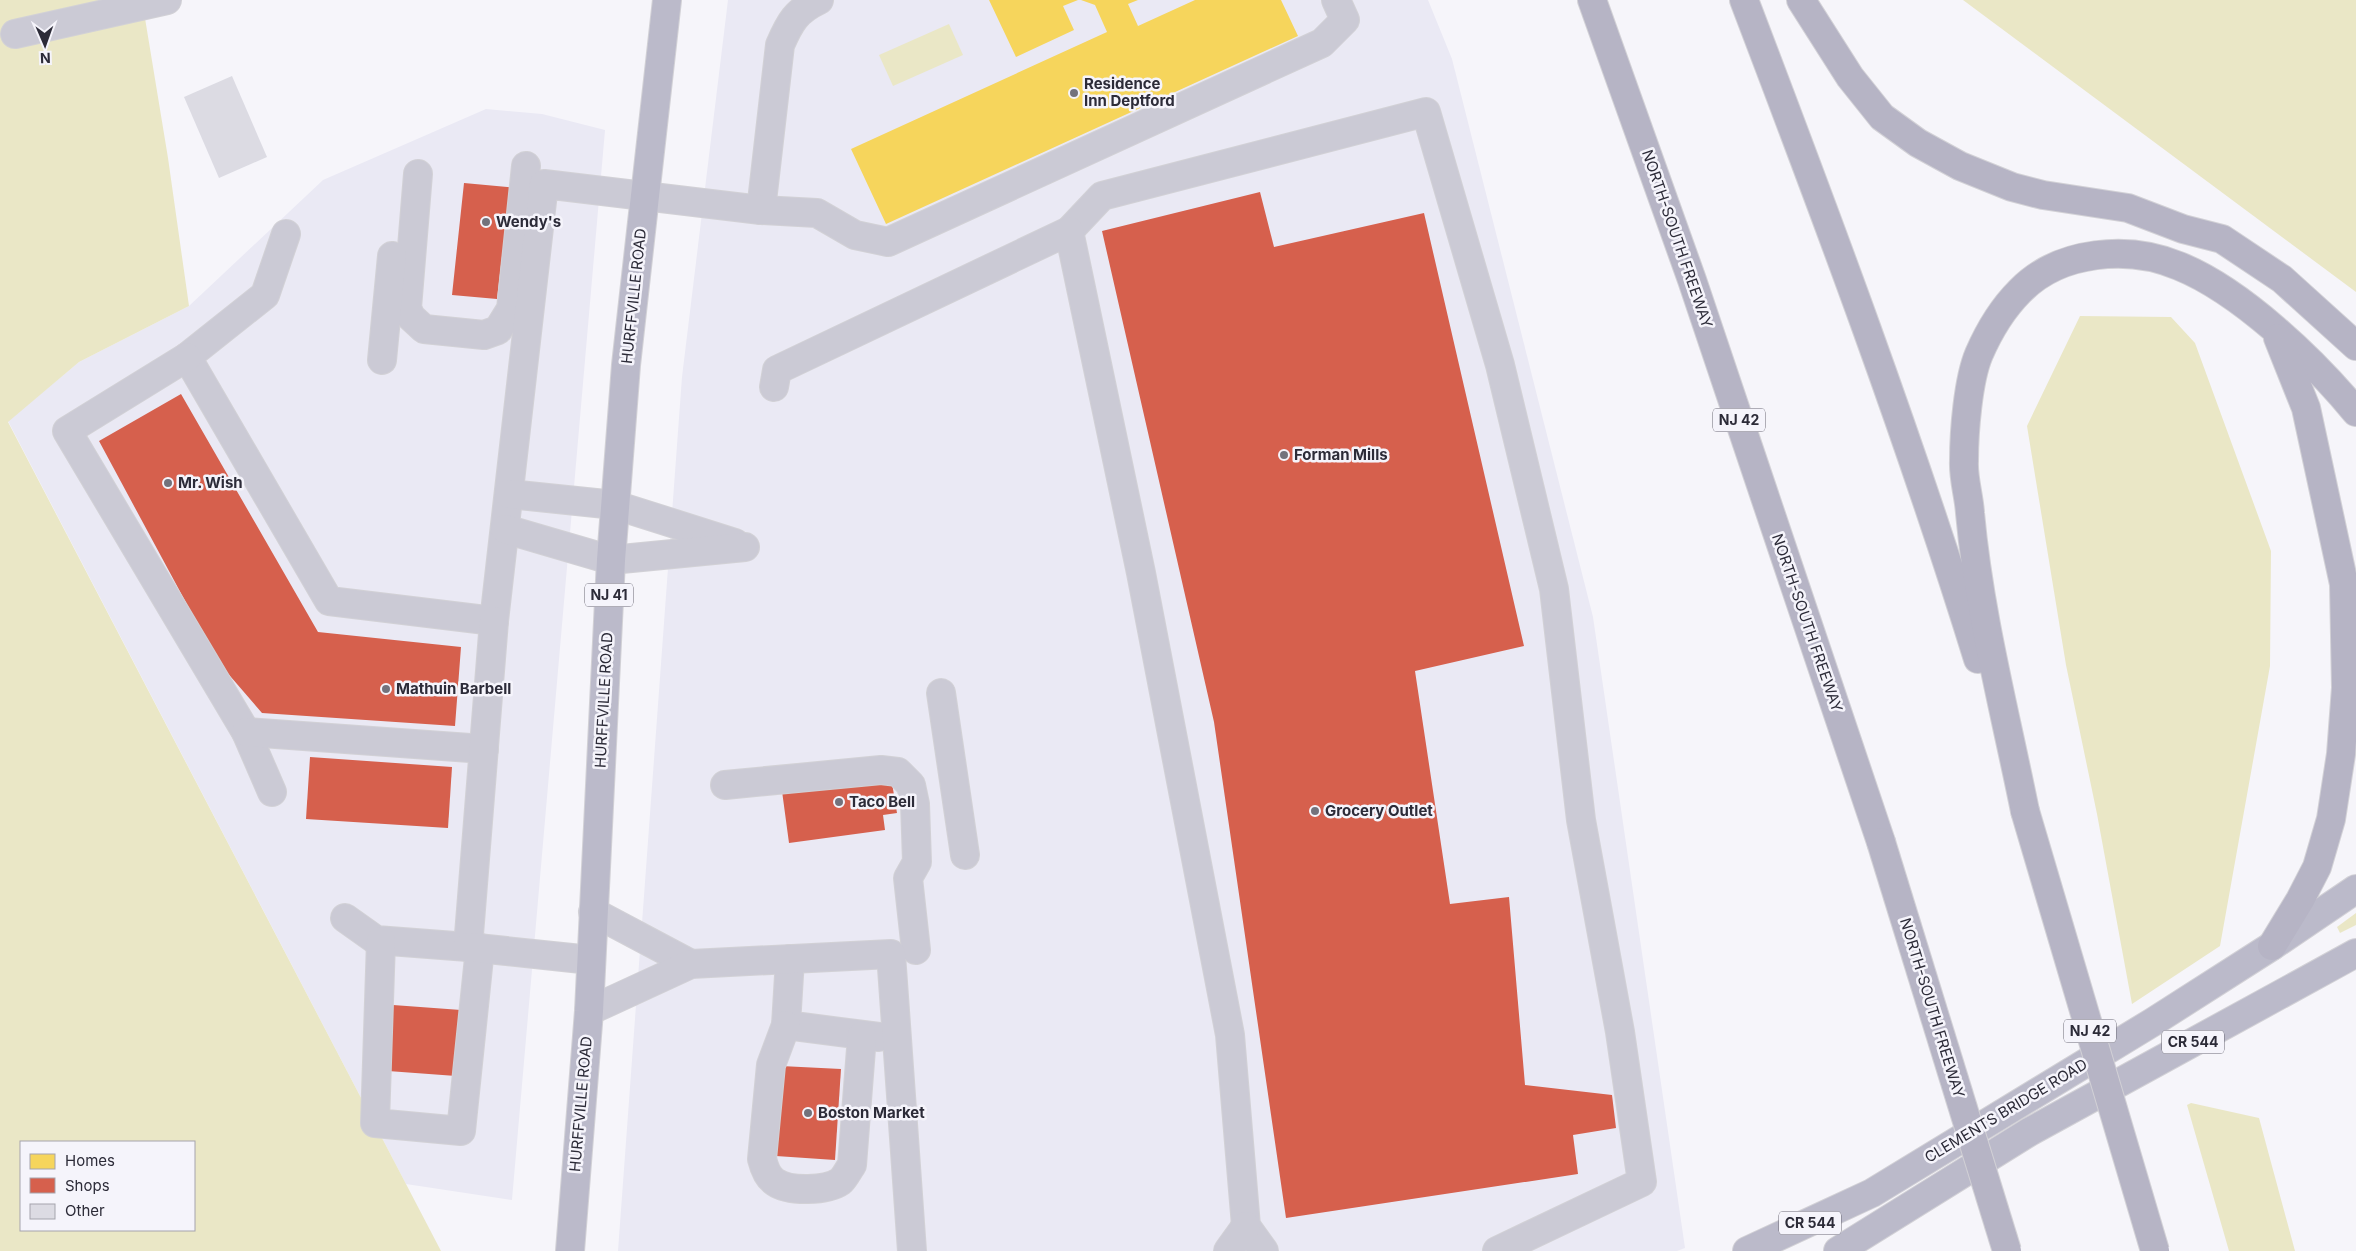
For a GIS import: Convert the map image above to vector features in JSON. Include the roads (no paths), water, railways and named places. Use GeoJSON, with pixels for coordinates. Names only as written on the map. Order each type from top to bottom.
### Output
{"type":"FeatureCollection","features":[{"type":"Feature","properties":{"kind":"highway","name":"NORTH-SOUTH FREEWAY"},"geometry":{"type":"LineString","coordinates":[[1592,0],[1696,290],[1881,842],[2007,1251]]}},
{"type":"Feature","properties":{"kind":"highway","name":"NJ 42"},"geometry":{"type":"LineString","coordinates":[[1744,0],[1825,214],[1944,550],[2155,1251]]}},
{"type":"Feature","properties":{"kind":"highway"},"geometry":{"type":"LineString","coordinates":[[1801,0],[1850,77],[1882,117],[1918,143],[1960,166],[2012,187],[2043,195],[2128,208],[2182,228],[2222,239],[2282,280],[2356,346]]}},
{"type":"Feature","properties":{"kind":"highway"},"geometry":{"type":"LineString","coordinates":[[2024,811],[1974,563],[1963,464],[1969,397],[1978,356],[2000,314],[2021,289],[2052,267],[2082,257],[2136,253],[2178,265],[2213,282],[2274,330],[2331,382],[2356,412]]}},
{"type":"Feature","properties":{"kind":"highway"},"geometry":{"type":"LineString","coordinates":[[2272,946],[2300,900],[2317,867],[2331,819],[2341,754],[2346,688],[2344,584],[2306,408],[2274,330]]}},
{"type":"Feature","properties":{"kind":"main road","name":"HURFFVILLE ROAD"},"geometry":{"type":"LineString","coordinates":[[570,1251],[589,1012],[615,504],[626,364],[667,0]]}},
{"type":"Feature","properties":{"kind":"main road","name":"CLEMENTS BRIDGE ROAD"},"geometry":{"type":"LineString","coordinates":[[1747,1251],[1872,1194],[2153,1022],[2272,946],[2356,889]]}},
{"type":"Feature","properties":{"kind":"main road","name":"CLEMENTS BRIDGE ROAD"},"geometry":{"type":"LineString","coordinates":[[1838,1251],[2031,1132],[2356,953]]}},
{"type":"Feature","properties":{"kind":"lane"},"geometry":{"type":"LineString","coordinates":[[15,34],[167,0]]}},
{"type":"Feature","properties":{"kind":"lane"},"geometry":{"type":"LineString","coordinates":[[761,210],[780,45],[790,21],[807,6],[820,0]]}},
{"type":"Feature","properties":{"kind":"lane"},"geometry":{"type":"LineString","coordinates":[[535,175],[644,195],[761,210],[817,213],[855,235],[888,242],[1322,43],[1345,20],[1336,0]]}},
{"type":"Feature","properties":{"kind":"lane"},"geometry":{"type":"LineString","coordinates":[[774,387],[777,370],[1069,231],[1102,196],[1426,112],[1500,365],[1554,589],[1581,820],[1620,1032],[1642,1182],[1497,1251]]}},
{"type":"Feature","properties":{"kind":"lane"},"geometry":{"type":"LineString","coordinates":[[382,360],[409,178],[407,308],[411,317],[424,329],[484,335],[498,330],[511,309],[535,175]]}},
{"type":"Feature","properties":{"kind":"lane"},"geometry":{"type":"LineString","coordinates":[[381,941],[375,1123],[461,1131],[474,947],[484,748],[494,621],[521,375],[539,244],[535,175]]}},
{"type":"Feature","properties":{"kind":"lane"},"geometry":{"type":"LineString","coordinates":[[1069,231],[1142,579],[1230,1035],[1246,1226],[1264,1251]]}},
{"type":"Feature","properties":{"kind":"lane"},"geometry":{"type":"LineString","coordinates":[[272,792],[246,732],[67,431],[187,357],[265,296],[286,234]]}},
{"type":"Feature","properties":{"kind":"lane"},"geometry":{"type":"LineString","coordinates":[[187,357],[328,601],[494,621]]}},
{"type":"Feature","properties":{"kind":"lane"},"geometry":{"type":"LineString","coordinates":[[505,529],[611,560],[746,547],[615,504],[508,494]]}},
{"type":"Feature","properties":{"kind":"lane"},"geometry":{"type":"LineString","coordinates":[[941,693],[965,855]]}},
{"type":"Feature","properties":{"kind":"lane"},"geometry":{"type":"LineString","coordinates":[[246,732],[484,748]]}},
{"type":"Feature","properties":{"kind":"lane"},"geometry":{"type":"LineString","coordinates":[[725,785],[881,770],[898,772],[911,784],[914,804],[912,870],[916,950]]}},
{"type":"Feature","properties":{"kind":"lane"},"geometry":{"type":"LineString","coordinates":[[593,912],[691,964]]}},
{"type":"Feature","properties":{"kind":"lane"},"geometry":{"type":"LineString","coordinates":[[345,918],[376,940],[381,941],[474,947],[591,960]]}},
{"type":"Feature","properties":{"kind":"lane"},"geometry":{"type":"LineString","coordinates":[[589,1012],[691,964],[891,954],[912,1251]]}},
{"type":"Feature","properties":{"kind":"lane"},"geometry":{"type":"LineString","coordinates":[[790,959],[786,1025],[770,1065],[762,1159],[766,1172],[775,1182],[792,1188],[818,1189],[841,1181],[852,1165],[862,1036]]}},
{"type":"Feature","properties":{"kind":"lane"},"geometry":{"type":"LineString","coordinates":[[786,1025],[862,1036],[897,1037]]}},
{"type":"Feature","properties":{"kind":"lane"},"geometry":{"type":"LineString","coordinates":[[1228,1251],[1246,1226]]}},
{"type":"Feature","properties":{"kind":"place","name":"Residence Inn Deptford"},"geometry":{"type":"Point","coordinates":[1074,93]}},
{"type":"Feature","properties":{"kind":"place","name":"Wendy's"},"geometry":{"type":"Point","coordinates":[486,222]}},
{"type":"Feature","properties":{"kind":"place","name":"Forman Mills"},"geometry":{"type":"Point","coordinates":[1284,455]}},
{"type":"Feature","properties":{"kind":"place","name":"Mr. Wish"},"geometry":{"type":"Point","coordinates":[168,483]}},
{"type":"Feature","properties":{"kind":"place","name":"Mathuin Barbell"},"geometry":{"type":"Point","coordinates":[386,689]}},
{"type":"Feature","properties":{"kind":"place","name":"Taco Bell"},"geometry":{"type":"Point","coordinates":[839,802]}},
{"type":"Feature","properties":{"kind":"place","name":"Grocery Outlet"},"geometry":{"type":"Point","coordinates":[1315,811]}},
{"type":"Feature","properties":{"kind":"place","name":"Boston Market"},"geometry":{"type":"Point","coordinates":[808,1113]}}]}
